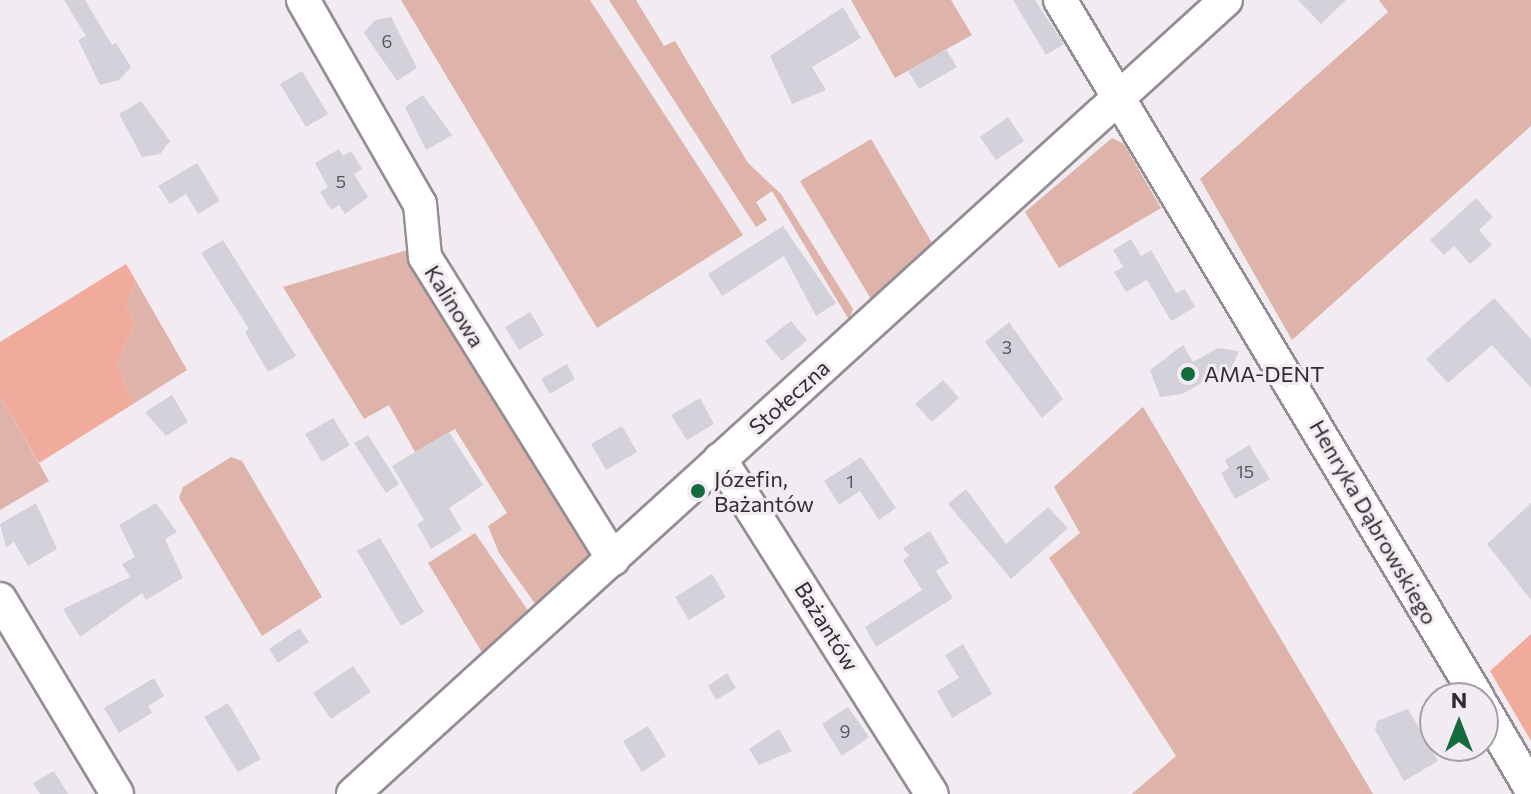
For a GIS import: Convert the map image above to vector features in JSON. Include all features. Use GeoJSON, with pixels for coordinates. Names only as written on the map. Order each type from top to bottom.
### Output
{"type":"FeatureCollection","features":[{"type":"Feature","properties":{"kind":"street","name":"Kalinowa"},"geometry":{"type":"LineString","coordinates":[[303,0],[420,204],[425,257],[613,559]]}},
{"type":"Feature","properties":{"kind":"street","name":"Henryka Dąbrowskiego"},"geometry":{"type":"LineString","coordinates":[[1060,0],[1468,682]]}},
{"type":"Feature","properties":{"kind":"street","name":"Stołeczna"},"geometry":{"type":"LineString","coordinates":[[353,794],[720,459],[1121,101],[1226,0]]}},
{"type":"Feature","properties":{"kind":"street","name":"Bażantów"},"geometry":{"type":"LineString","coordinates":[[720,459],[932,794]]}},
{"type":"Feature","properties":{"kind":"street"},"geometry":{"type":"LineString","coordinates":[[0,599],[117,794]]}},
{"type":"Feature","properties":{"kind":"street"},"geometry":{"type":"LineString","coordinates":[[1499,734],[1531,789]]}},
{"type":"Feature","properties":{"kind":"shaded area"},"geometry":{"type":"Polygon","coordinates":[[[401,0],[590,0],[743,235],[597,328],[401,0]]]}},
{"type":"Feature","properties":{"kind":"shaded area"},"geometry":{"type":"Polygon","coordinates":[[[609,0],[636,0],[664,46],[675,41],[748,163],[781,194],[853,309],[849,320],[772,191],[756,202],[767,220],[756,227],[609,0]]]}},
{"type":"Feature","properties":{"kind":"shaded area"},"geometry":{"type":"Polygon","coordinates":[[[851,0],[951,0],[972,35],[895,78],[851,0]]]}},
{"type":"Feature","properties":{"kind":"shaded area"},"geometry":{"type":"Polygon","coordinates":[[[1379,0],[1531,0],[1531,126],[1292,340],[1200,179],[1388,12],[1379,0]]]}},
{"type":"Feature","properties":{"kind":"shaded area"},"geometry":{"type":"Polygon","coordinates":[[[1112,138],[1124,144],[1161,208],[1059,268],[1025,212],[1112,138]]]}},
{"type":"Feature","properties":{"kind":"shaded area"},"geometry":{"type":"Polygon","coordinates":[[[871,139],[932,243],[871,299],[800,181],[871,139]]]}},
{"type":"Feature","properties":{"kind":"shaded area"},"geometry":{"type":"Polygon","coordinates":[[[407,250],[591,555],[536,605],[499,553],[488,526],[507,513],[455,429],[415,452],[389,405],[364,419],[283,287],[407,250]]]}},
{"type":"Feature","properties":{"kind":"shaded area"},"geometry":{"type":"Polygon","coordinates":[[[126,264],[136,281],[126,305],[135,323],[117,363],[133,404],[39,463],[0,396],[0,342],[126,264]]]}},
{"type":"Feature","properties":{"kind":"shaded area"},"geometry":{"type":"Polygon","coordinates":[[[136,281],[187,370],[133,404],[117,363],[135,323],[126,305],[136,281]]]}},
{"type":"Feature","properties":{"kind":"shaded area"},"geometry":{"type":"Polygon","coordinates":[[[0,396],[49,481],[0,510],[0,396]]]}},
{"type":"Feature","properties":{"kind":"shaded area"},"geometry":{"type":"Polygon","coordinates":[[[1143,407],[1373,794],[1132,794],[1176,756],[1049,558],[1080,533],[1054,487],[1143,407]]]}},
{"type":"Feature","properties":{"kind":"shaded area"},"geometry":{"type":"Polygon","coordinates":[[[231,457],[242,461],[322,597],[262,636],[179,498],[183,487],[231,457]]]}},
{"type":"Feature","properties":{"kind":"shaded area"},"geometry":{"type":"Polygon","coordinates":[[[475,533],[529,612],[483,654],[428,563],[475,533]]]}},
{"type":"Feature","properties":{"kind":"shaded area"},"geometry":{"type":"Polygon","coordinates":[[[1531,634],[1531,741],[1499,682],[1490,671],[1531,634]]]}},
{"type":"Feature","properties":{"kind":"building"},"geometry":{"type":"Polygon","coordinates":[[[64,0],[85,0],[112,45],[116,43],[131,67],[119,80],[100,85],[78,40],[86,36],[64,0]]]}},
{"type":"Feature","properties":{"kind":"building"},"geometry":{"type":"Polygon","coordinates":[[[1013,0],[1035,0],[1064,44],[1046,55],[1013,0]]]}},
{"type":"Feature","properties":{"kind":"building"},"geometry":{"type":"Polygon","coordinates":[[[1298,0],[1346,0],[1321,24],[1298,0]]]}},
{"type":"Feature","properties":{"kind":"building"},"geometry":{"type":"Polygon","coordinates":[[[843,7],[861,38],[812,67],[826,90],[792,104],[770,56],[843,7]]]}},
{"type":"Feature","properties":{"kind":"building"},"geometry":{"type":"Polygon","coordinates":[[[391,17],[417,68],[397,81],[364,33],[375,20],[391,17]]]}},
{"type":"Feature","properties":{"kind":"building"},"geometry":{"type":"Polygon","coordinates":[[[946,49],[957,67],[919,89],[908,71],[946,49]]]}},
{"type":"Feature","properties":{"kind":"building"},"geometry":{"type":"Polygon","coordinates":[[[302,71],[328,114],[306,127],[280,84],[302,71]]]}},
{"type":"Feature","properties":{"kind":"building"},"geometry":{"type":"Polygon","coordinates":[[[423,95],[452,135],[426,150],[405,107],[423,95]]]}},
{"type":"Feature","properties":{"kind":"building"},"geometry":{"type":"Polygon","coordinates":[[[141,101],[170,141],[160,154],[142,157],[119,114],[141,101]]]}},
{"type":"Feature","properties":{"kind":"building"},"geometry":{"type":"Polygon","coordinates":[[[1008,117],[1024,141],[996,160],[980,137],[1008,117]]]}},
{"type":"Feature","properties":{"kind":"building"},"geometry":{"type":"Polygon","coordinates":[[[339,149],[343,156],[351,151],[362,169],[354,174],[368,197],[345,214],[339,205],[331,210],[320,192],[328,187],[315,163],[339,149]]]}},
{"type":"Feature","properties":{"kind":"building"},"geometry":{"type":"Polygon","coordinates":[[[197,163],[220,201],[198,214],[186,194],[170,204],[158,186],[197,163]]]}},
{"type":"Feature","properties":{"kind":"building"},"geometry":{"type":"Polygon","coordinates":[[[1476,198],[1493,217],[1479,230],[1492,245],[1470,264],[1454,246],[1444,255],[1430,240],[1476,198]]]}},
{"type":"Feature","properties":{"kind":"building"},"geometry":{"type":"Polygon","coordinates":[[[783,226],[836,303],[816,316],[784,256],[722,296],[708,274],[783,226]]]}},
{"type":"Feature","properties":{"kind":"building"},"geometry":{"type":"Polygon","coordinates":[[[1131,239],[1141,256],[1151,250],[1176,293],[1185,289],[1195,307],[1171,321],[1147,280],[1126,292],[1114,272],[1123,267],[1113,250],[1131,239]]]}},
{"type":"Feature","properties":{"kind":"building"},"geometry":{"type":"Polygon","coordinates":[[[223,240],[296,356],[268,372],[245,332],[249,329],[201,253],[223,240]]]}},
{"type":"Feature","properties":{"kind":"building"},"geometry":{"type":"Polygon","coordinates":[[[1494,298],[1531,339],[1531,388],[1492,345],[1448,383],[1426,359],[1494,298]]]}},
{"type":"Feature","properties":{"kind":"building"},"geometry":{"type":"Polygon","coordinates":[[[530,312],[544,335],[519,350],[505,327],[530,312]]]}},
{"type":"Feature","properties":{"kind":"building"},"geometry":{"type":"Polygon","coordinates":[[[791,321],[807,340],[782,361],[765,341],[791,321]]]}},
{"type":"Feature","properties":{"kind":"building"},"geometry":{"type":"Polygon","coordinates":[[[1009,322],[1063,399],[1042,418],[985,342],[1009,322]]]}},
{"type":"Feature","properties":{"kind":"building","name":"AMA-DENT"},"geometry":{"type":"Polygon","coordinates":[[[1183,345],[1193,362],[1218,348],[1239,351],[1226,381],[1216,375],[1182,394],[1160,397],[1150,370],[1183,345]]]}},
{"type":"Feature","properties":{"kind":"building"},"geometry":{"type":"Polygon","coordinates":[[[567,364],[575,379],[550,394],[541,379],[567,364]]]}},
{"type":"Feature","properties":{"kind":"building"},"geometry":{"type":"Polygon","coordinates":[[[943,380],[959,398],[932,422],[915,404],[943,380]]]}},
{"type":"Feature","properties":{"kind":"building"},"geometry":{"type":"Polygon","coordinates":[[[172,395],[188,422],[166,436],[145,412],[172,395]]]}},
{"type":"Feature","properties":{"kind":"building"},"geometry":{"type":"Polygon","coordinates":[[[700,398],[714,424],[687,440],[671,415],[700,398]]]}},
{"type":"Feature","properties":{"kind":"building"},"geometry":{"type":"Polygon","coordinates":[[[333,418],[350,445],[322,462],[305,434],[333,418]]]}},
{"type":"Feature","properties":{"kind":"building"},"geometry":{"type":"Polygon","coordinates":[[[622,426],[637,452],[606,470],[591,444],[622,426]]]}},
{"type":"Feature","properties":{"kind":"building"},"geometry":{"type":"Polygon","coordinates":[[[449,432],[483,485],[449,508],[462,530],[431,549],[417,524],[424,520],[392,466],[449,432]]]}},
{"type":"Feature","properties":{"kind":"building"},"geometry":{"type":"Polygon","coordinates":[[[368,435],[399,484],[386,493],[354,443],[368,435]]]}},
{"type":"Feature","properties":{"kind":"building"},"geometry":{"type":"Polygon","coordinates":[[[1249,445],[1270,479],[1235,499],[1221,473],[1229,468],[1225,460],[1249,445]]]}},
{"type":"Feature","properties":{"kind":"building"},"geometry":{"type":"Polygon","coordinates":[[[861,457],[896,508],[879,520],[860,491],[839,505],[824,481],[861,457]]]}},
{"type":"Feature","properties":{"kind":"building"},"geometry":{"type":"Polygon","coordinates":[[[966,489],[1006,544],[1048,507],[1068,528],[1011,579],[948,504],[966,489]]]}},
{"type":"Feature","properties":{"kind":"building"},"geometry":{"type":"Polygon","coordinates":[[[36,503],[57,549],[28,566],[14,542],[6,547],[0,524],[36,503]]]}},
{"type":"Feature","properties":{"kind":"building"},"geometry":{"type":"Polygon","coordinates":[[[156,503],[177,532],[165,539],[183,578],[146,600],[142,593],[80,637],[63,609],[130,577],[122,564],[135,557],[119,525],[156,503]]]}},
{"type":"Feature","properties":{"kind":"building"},"geometry":{"type":"Polygon","coordinates":[[[1531,503],[1531,600],[1487,544],[1531,503]]]}},
{"type":"Feature","properties":{"kind":"building"},"geometry":{"type":"Polygon","coordinates":[[[930,531],[949,563],[936,571],[953,598],[876,647],[865,627],[922,590],[903,560],[909,556],[903,548],[930,531]]]}},
{"type":"Feature","properties":{"kind":"building"},"geometry":{"type":"Polygon","coordinates":[[[380,538],[424,612],[401,626],[357,551],[380,538]]]}},
{"type":"Feature","properties":{"kind":"building"},"geometry":{"type":"Polygon","coordinates":[[[712,574],[726,597],[689,620],[675,597],[712,574]]]}},
{"type":"Feature","properties":{"kind":"building"},"geometry":{"type":"Polygon","coordinates":[[[300,628],[309,642],[278,663],[269,649],[300,628]]]}},
{"type":"Feature","properties":{"kind":"building"},"geometry":{"type":"Polygon","coordinates":[[[963,644],[992,694],[952,718],[937,691],[959,678],[945,655],[963,644]]]}},
{"type":"Feature","properties":{"kind":"building"},"geometry":{"type":"Polygon","coordinates":[[[353,666],[371,692],[331,719],[313,693],[353,666]]]}},
{"type":"Feature","properties":{"kind":"building"},"geometry":{"type":"Polygon","coordinates":[[[727,673],[736,688],[716,700],[708,686],[727,673]]]}},
{"type":"Feature","properties":{"kind":"building"},"geometry":{"type":"Polygon","coordinates":[[[154,678],[164,696],[148,706],[152,713],[119,733],[104,708],[154,678]]]}},
{"type":"Feature","properties":{"kind":"building"},"geometry":{"type":"Polygon","coordinates":[[[228,703],[261,759],[238,772],[204,717],[228,703]]]}},
{"type":"Feature","properties":{"kind":"building"},"geometry":{"type":"Polygon","coordinates":[[[848,707],[869,737],[842,756],[822,724],[848,707]]]}},
{"type":"Feature","properties":{"kind":"building"},"geometry":{"type":"Polygon","coordinates":[[[1408,709],[1419,728],[1419,762],[1436,762],[1404,781],[1375,730],[1377,721],[1408,709]]]}},
{"type":"Feature","properties":{"kind":"building"},"geometry":{"type":"Polygon","coordinates":[[[648,726],[666,756],[642,772],[623,741],[648,726]]]}},
{"type":"Feature","properties":{"kind":"building"},"geometry":{"type":"Polygon","coordinates":[[[779,729],[792,751],[759,765],[749,749],[779,729]]]}},
{"type":"Feature","properties":{"kind":"building"},"geometry":{"type":"Polygon","coordinates":[[[54,771],[68,794],[40,794],[33,783],[54,771]]]}},
{"type":"Feature","properties":{"kind":"place","name":"AMA-DENT"},"geometry":{"type":"Point","coordinates":[1188,374]}},
{"type":"Feature","properties":{"kind":"place","name":"Józefin, Bażantów"},"geometry":{"type":"Point","coordinates":[698,491]}}]}
